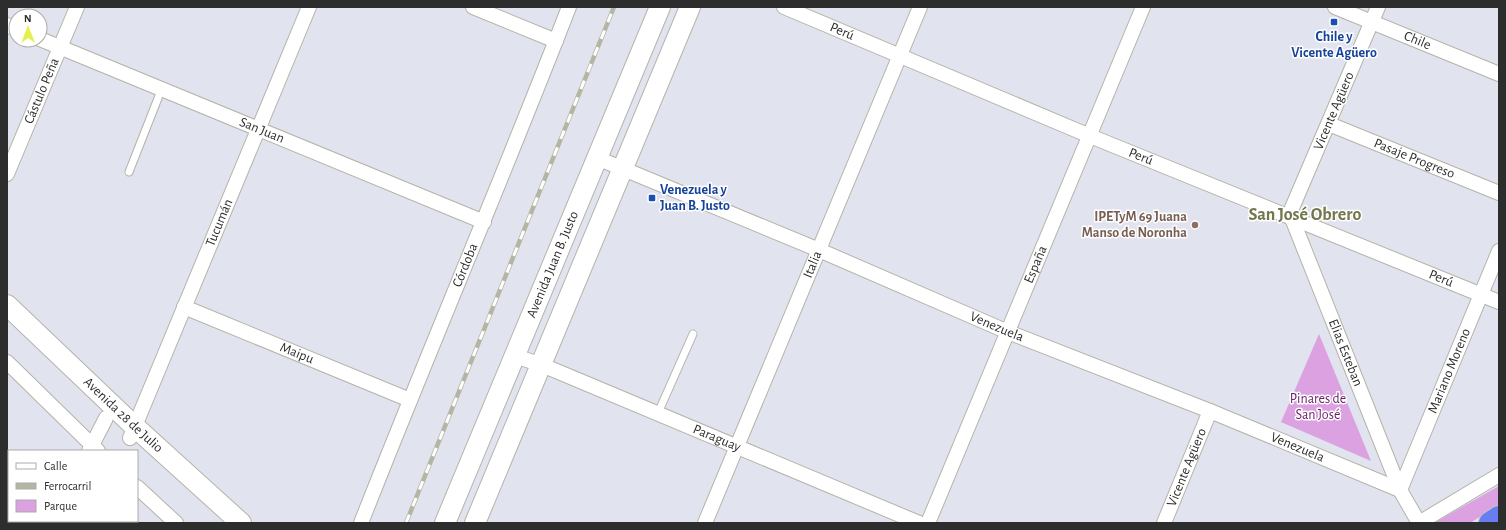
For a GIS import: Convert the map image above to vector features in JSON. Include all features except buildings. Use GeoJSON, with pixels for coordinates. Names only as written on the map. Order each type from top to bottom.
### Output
{"type":"FeatureCollection","features":[{"type":"Feature","properties":{"kind":"highway"},"geometry":{"type":"LineString","coordinates":[[1490,523],[1499,517]]}},
{"type":"Feature","properties":{"kind":"main road","name":"Avenida Juan B. Justo"},"geometry":{"type":"LineString","coordinates":[[445,523],[660,7]]}},
{"type":"Feature","properties":{"kind":"main road","name":"Avenida Juan B. Justo"},"geometry":{"type":"LineString","coordinates":[[476,523],[690,7]]}},
{"type":"Feature","properties":{"kind":"main road","name":"Avenida 28 de Julio"},"geometry":{"type":"LineString","coordinates":[[7,305],[222,523]]}},
{"type":"Feature","properties":{"kind":"main road","name":"Avenida 28 de Julio"},"geometry":{"type":"LineString","coordinates":[[7,323],[106,418],[132,432],[241,523]]}},
{"type":"Feature","properties":{"kind":"street","name":"Cástulo Peña"},"geometry":{"type":"LineString","coordinates":[[7,174],[77,7]]}},
{"type":"Feature","properties":{"kind":"street","name":"Tucumán"},"geometry":{"type":"LineString","coordinates":[[132,432],[309,7]]}},
{"type":"Feature","properties":{"kind":"street"},"geometry":{"type":"LineString","coordinates":[[473,7],[556,41]]}},
{"type":"Feature","properties":{"kind":"street","name":"Córdoba"},"geometry":{"type":"LineString","coordinates":[[361,523],[570,7]]}},
{"type":"Feature","properties":{"kind":"street","name":"Perú"},"geometry":{"type":"LineString","coordinates":[[784,7],[1090,136],[1291,216],[1499,302]]}},
{"type":"Feature","properties":{"kind":"street","name":"Italia"},"geometry":{"type":"LineString","coordinates":[[705,523],[920,7]]}},
{"type":"Feature","properties":{"kind":"street","name":"España"},"geometry":{"type":"LineString","coordinates":[[928,523],[1143,7]]}},
{"type":"Feature","properties":{"kind":"street","name":"Chile"},"geometry":{"type":"LineString","coordinates":[[1335,7],[1499,74]]}},
{"type":"Feature","properties":{"kind":"street","name":"Vicente Agüero"},"geometry":{"type":"LineString","coordinates":[[1291,216],[1292,208],[1378,7]]}},
{"type":"Feature","properties":{"kind":"street","name":"San Juan"},"geometry":{"type":"LineString","coordinates":[[48,42],[484,222]]}},
{"type":"Feature","properties":{"kind":"street","name":"Pasaje Progreso"},"geometry":{"type":"LineString","coordinates":[[1329,124],[1499,193]]}},
{"type":"Feature","properties":{"kind":"street","name":"Venezuela"},"geometry":{"type":"LineString","coordinates":[[597,158],[819,250],[1008,332],[1210,411],[1400,490]]}},
{"type":"Feature","properties":{"kind":"street","name":"Elias Esteban"},"geometry":{"type":"LineString","coordinates":[[1291,216],[1400,490],[1419,523]]}},
{"type":"Feature","properties":{"kind":"street","name":"Mariano Moreno"},"geometry":{"type":"LineString","coordinates":[[1400,490],[1499,251]]}},
{"type":"Feature","properties":{"kind":"street","name":"Maipu"},"geometry":{"type":"LineString","coordinates":[[184,307],[410,400]]}},
{"type":"Feature","properties":{"kind":"street","name":"Paraguay"},"geometry":{"type":"LineString","coordinates":[[515,356],[542,365],[738,446],[919,523]]}},
{"type":"Feature","properties":{"kind":"street"},"geometry":{"type":"LineString","coordinates":[[7,362],[93,449],[106,418]]}},
{"type":"Feature","properties":{"kind":"street","name":"Vicente Agüero"},"geometry":{"type":"LineString","coordinates":[[1164,523],[1210,411]]}},
{"type":"Feature","properties":{"kind":"street"},"geometry":{"type":"LineString","coordinates":[[1419,523],[1499,475]]}},
{"type":"Feature","properties":{"kind":"street"},"geometry":{"type":"LineString","coordinates":[[138,488],[176,523]]}},
{"type":"Feature","properties":{"kind":"lane"},"geometry":{"type":"LineString","coordinates":[[130,172],[162,88]]}},
{"type":"Feature","properties":{"kind":"lane"},"geometry":{"type":"LineString","coordinates":[[658,413],[693,334]]}},
{"type":"Feature","properties":{"kind":"green space","name":"Pinares de San José"},"geometry":{"type":"Polygon","coordinates":[[[1319,334],[1371,461],[1281,422],[1319,334]]]}},
{"type":"Feature","properties":{"kind":"green space"},"geometry":{"type":"Polygon","coordinates":[[[1499,486],[1499,505],[1470,523],[1434,523],[1499,486]]]}},
{"type":"Feature","properties":{"kind":"railway"},"geometry":{"type":"LineString","coordinates":[[406,523],[614,7]]}},
{"type":"Feature","properties":{"kind":"place","name":"Chile y Vicente Agüero"},"geometry":{"type":"Point","coordinates":[1334,22]}},
{"type":"Feature","properties":{"kind":"place","name":"Venezuela y Juan B. Justo"},"geometry":{"type":"Point","coordinates":[652,198]}},
{"type":"Feature","properties":{"kind":"place","name":"IPETyM 69 Juana Manso de Noronha"},"geometry":{"type":"Point","coordinates":[1195,225]}},
{"type":"Feature","properties":{"kind":"district","name":"San José Obrero"},"geometry":{"type":"Point","coordinates":[1305,215]}}]}
